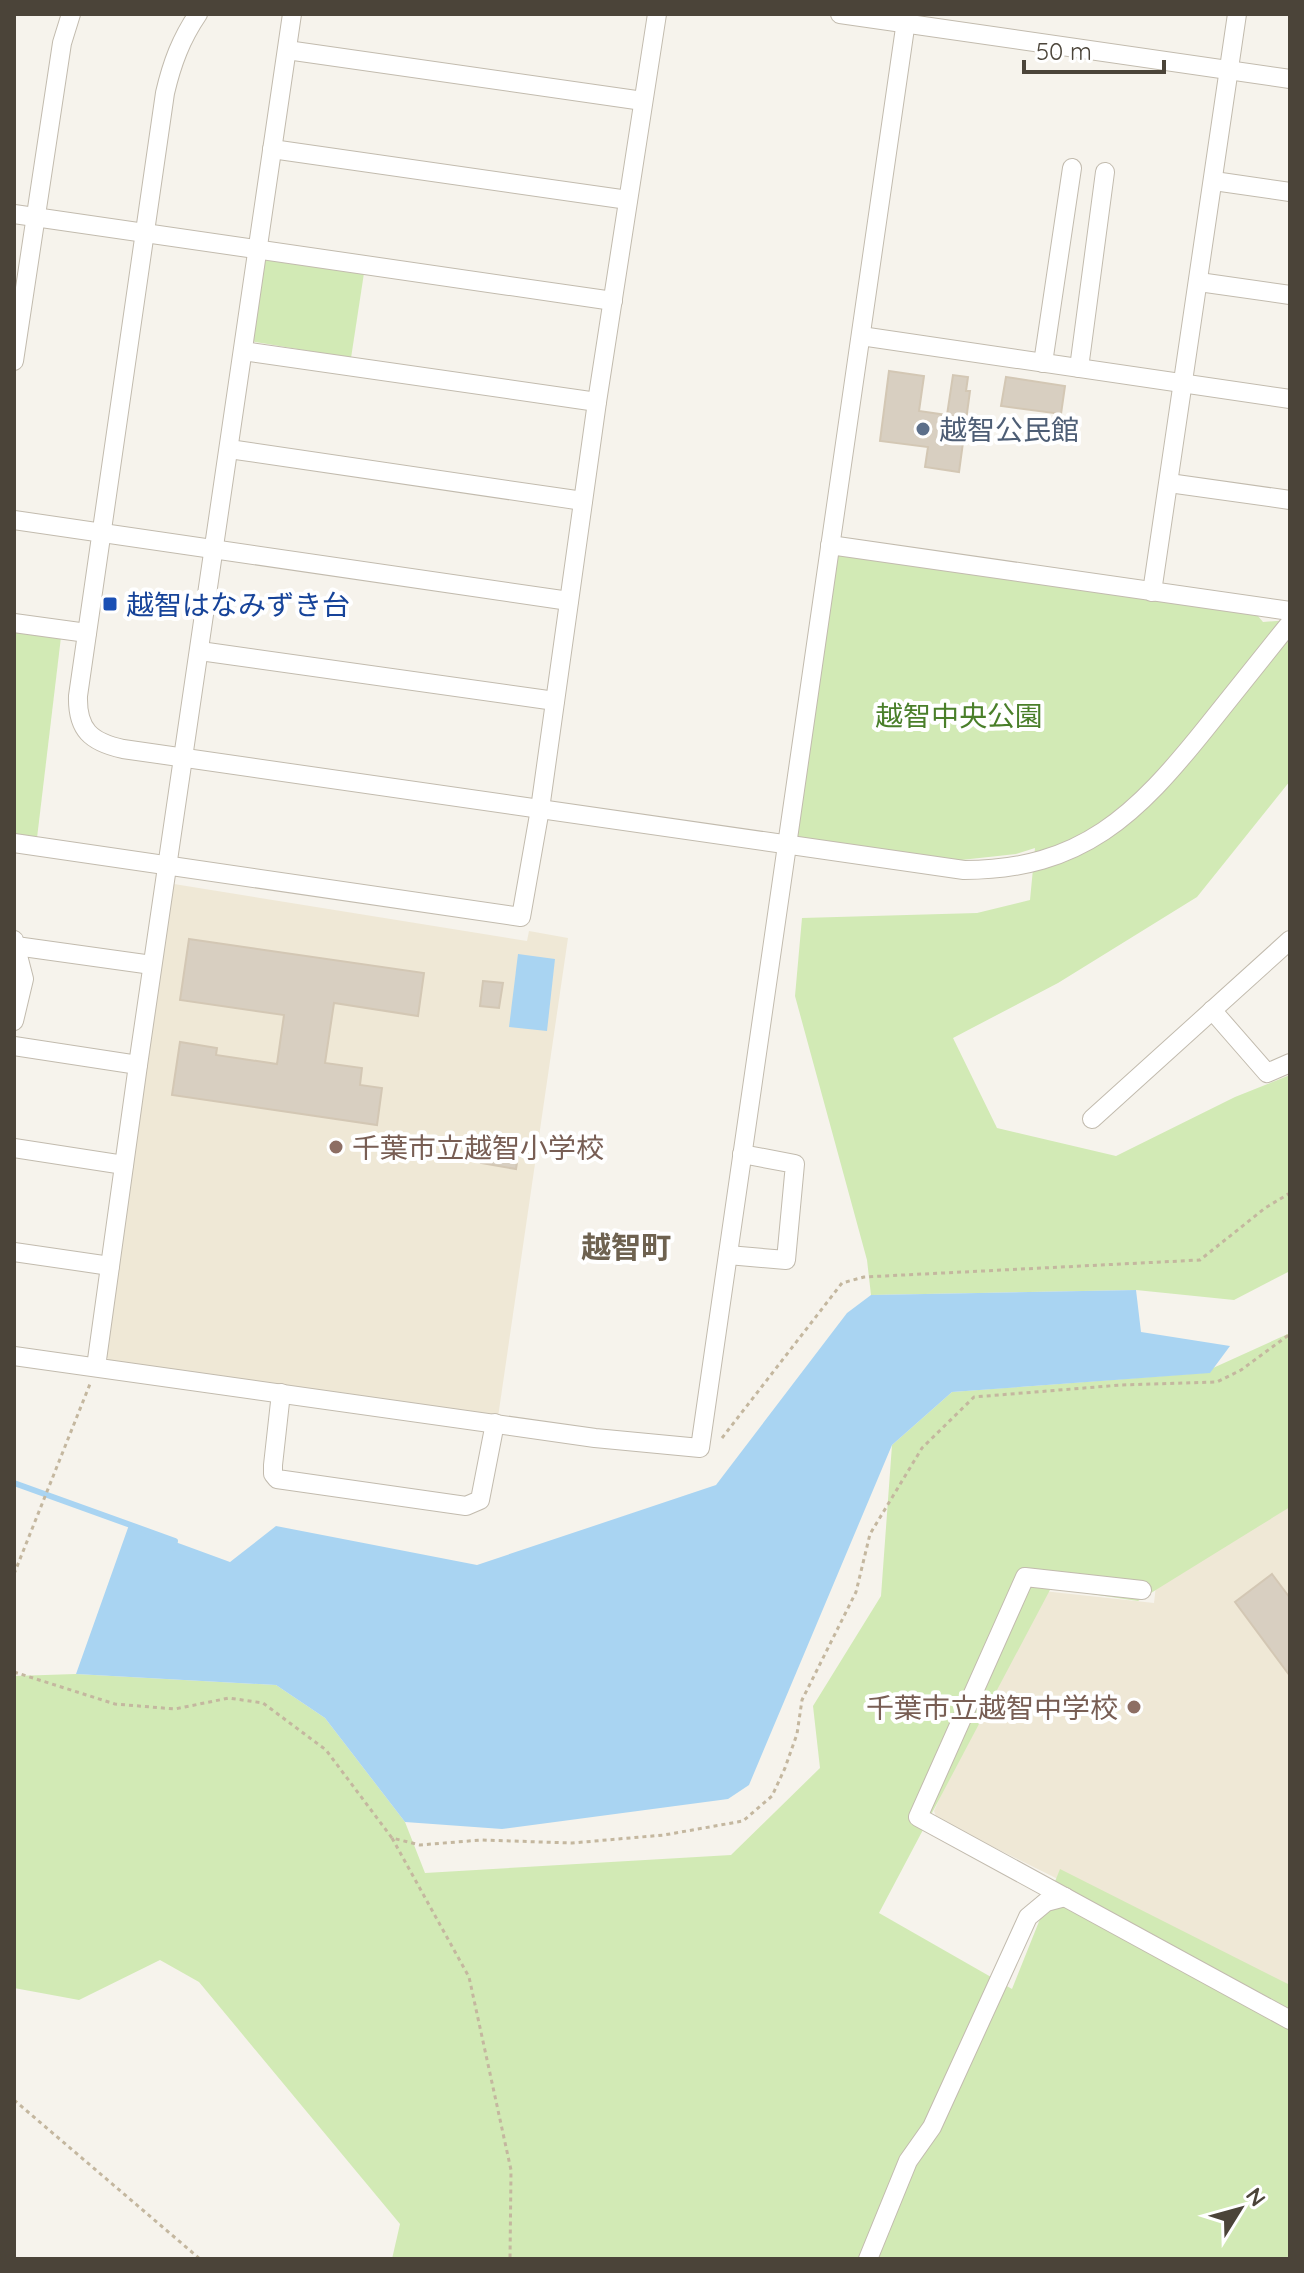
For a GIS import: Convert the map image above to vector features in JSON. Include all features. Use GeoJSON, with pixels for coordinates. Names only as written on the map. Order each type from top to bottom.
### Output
{"type":"FeatureCollection","features":[{"type":"Feature","properties":{"kind":"street"},"geometry":{"type":"LineString","coordinates":[[14,361],[62,43],[71,14]]}},
{"type":"Feature","properties":{"kind":"street"},"geometry":{"type":"LineString","coordinates":[[198,14],[183,37],[172,63],[87,633],[78,713],[93,739],[106,745],[184,758],[964,870],[1016,867],[1081,845],[1115,825],[1166,777],[1290,623]]}},
{"type":"Feature","properties":{"kind":"street"},"geometry":{"type":"LineString","coordinates":[[96,1367],[292,14]]}},
{"type":"Feature","properties":{"kind":"street"},"geometry":{"type":"LineString","coordinates":[[14,843],[521,917],[540,809],[597,402],[657,14]]}},
{"type":"Feature","properties":{"kind":"street"},"geometry":{"type":"LineString","coordinates":[[840,14],[906,19],[1290,79]]}},
{"type":"Feature","properties":{"kind":"street"},"geometry":{"type":"LineString","coordinates":[[1152,592],[1237,14]]}},
{"type":"Feature","properties":{"kind":"street"},"geometry":{"type":"LineString","coordinates":[[14,1356],[595,1438],[700,1448],[906,19]]}},
{"type":"Feature","properties":{"kind":"street"},"geometry":{"type":"LineString","coordinates":[[287,50],[643,101]]}},
{"type":"Feature","properties":{"kind":"street"},"geometry":{"type":"LineString","coordinates":[[272,149],[628,200]]}},
{"type":"Feature","properties":{"kind":"street"},"geometry":{"type":"LineString","coordinates":[[1043,363],[1072,168]]}},
{"type":"Feature","properties":{"kind":"street"},"geometry":{"type":"LineString","coordinates":[[1079,368],[1105,172]]}},
{"type":"Feature","properties":{"kind":"street"},"geometry":{"type":"LineString","coordinates":[[1214,181],[1290,192]]}},
{"type":"Feature","properties":{"kind":"street"},"geometry":{"type":"LineString","coordinates":[[1065,213],[1099,217]]}},
{"type":"Feature","properties":{"kind":"street"},"geometry":{"type":"LineString","coordinates":[[14,214],[613,301]]}},
{"type":"Feature","properties":{"kind":"street"},"geometry":{"type":"LineString","coordinates":[[1199,282],[1290,295]]}},
{"type":"Feature","properties":{"kind":"street"},"geometry":{"type":"LineString","coordinates":[[861,336],[1290,399]]}},
{"type":"Feature","properties":{"kind":"street"},"geometry":{"type":"LineString","coordinates":[[243,351],[597,402]]}},
{"type":"Feature","properties":{"kind":"street"},"geometry":{"type":"LineString","coordinates":[[229,449],[583,501]]}},
{"type":"Feature","properties":{"kind":"street"},"geometry":{"type":"LineString","coordinates":[[1169,483],[1290,500]]}},
{"type":"Feature","properties":{"kind":"street"},"geometry":{"type":"LineString","coordinates":[[14,520],[569,601]]}},
{"type":"Feature","properties":{"kind":"street"},"geometry":{"type":"LineString","coordinates":[[830,545],[1290,611]]}},
{"type":"Feature","properties":{"kind":"street"},"geometry":{"type":"LineString","coordinates":[[14,623],[87,633]]}},
{"type":"Feature","properties":{"kind":"street"},"geometry":{"type":"LineString","coordinates":[[200,651],[555,701]]}},
{"type":"Feature","properties":{"kind":"street"},"geometry":{"type":"LineString","coordinates":[[1092,1119],[1290,940]]}},
{"type":"Feature","properties":{"kind":"street"},"geometry":{"type":"LineString","coordinates":[[14,1021],[24,979],[15,943],[152,965]]}},
{"type":"Feature","properties":{"kind":"street"},"geometry":{"type":"LineString","coordinates":[[1212,1010],[1267,1073],[1290,1063]]}},
{"type":"Feature","properties":{"kind":"street"},"geometry":{"type":"LineString","coordinates":[[14,1046],[138,1065]]}},
{"type":"Feature","properties":{"kind":"street"},"geometry":{"type":"LineString","coordinates":[[14,1148],[124,1165]]}},
{"type":"Feature","properties":{"kind":"street"},"geometry":{"type":"LineString","coordinates":[[728,1255],[786,1260],[795,1164],[742,1154]]}},
{"type":"Feature","properties":{"kind":"street"},"geometry":{"type":"LineString","coordinates":[[14,1252],[110,1266]]}},
{"type":"Feature","properties":{"kind":"street"},"geometry":{"type":"LineString","coordinates":[[281,1393],[273,1474],[277,1479],[309,1484],[466,1506],[475,1504],[480,1500],[495,1423]]}},
{"type":"Feature","properties":{"kind":"street"},"geometry":{"type":"LineString","coordinates":[[1142,1590],[1025,1577],[918,1817],[1290,2020]]}},
{"type":"Feature","properties":{"kind":"street"},"geometry":{"type":"LineString","coordinates":[[868,2259],[908,2161],[932,2127],[1028,1917],[1046,1902],[1065,1897]]}},
{"type":"Feature","properties":{"kind":"path"},"geometry":{"type":"LineString","coordinates":[[700,1448],[723,1437],[842,1283],[864,1277],[1200,1260],[1265,1208],[1290,1193]]}},
{"type":"Feature","properties":{"kind":"path"},"geometry":{"type":"LineString","coordinates":[[392,1838],[420,1845],[481,1840],[572,1843],[664,1835],[743,1821],[772,1796],[785,1768],[797,1734],[802,1700],[856,1592],[870,1534],[922,1448],[974,1397],[1121,1385],[1217,1382],[1241,1370],[1290,1334]]}},
{"type":"Feature","properties":{"kind":"path"},"geometry":{"type":"LineString","coordinates":[[14,1574],[96,1367]]}},
{"type":"Feature","properties":{"kind":"path"},"geometry":{"type":"LineString","coordinates":[[14,1672],[115,1704],[175,1709],[229,1698],[263,1703],[326,1750],[392,1838],[469,1977],[511,2170],[510,2259]]}},
{"type":"Feature","properties":{"kind":"path"},"geometry":{"type":"LineString","coordinates":[[14,2100],[200,2259]]}},
{"type":"Feature","properties":{"kind":"shaded area","name":"千葉市立越智小学校"},"geometry":{"type":"Polygon","coordinates":[[[174,884],[527,941],[529,931],[568,938],[498,1417],[109,1360],[103,1353],[174,884]]]}},
{"type":"Feature","properties":{"kind":"shaded area","name":"千葉市立越智中学校"},"geometry":{"type":"Polygon","coordinates":[[[1290,1477],[1290,2001],[1219,1959],[937,1819],[934,1811],[1028,1595],[1034,1590],[1154,1603],[1165,1506],[1290,1477]]]}},
{"type":"Feature","properties":{"kind":"green space"},"geometry":{"type":"Polygon","coordinates":[[[261,258],[364,273],[351,358],[250,341],[261,258]]]}},
{"type":"Feature","properties":{"kind":"green space","name":"越智中央公園"},"geometry":{"type":"Polygon","coordinates":[[[839,551],[1258,616],[1263,622],[1290,620],[1290,781],[1197,897],[1058,983],[953,1038],[997,1128],[1116,1156],[1235,1097],[1290,1075],[1290,1271],[1234,1300],[1136,1290],[871,1295],[867,1260],[795,996],[802,918],[977,913],[1030,900],[1035,848],[1016,854],[961,860],[794,837],[839,551]]]}},
{"type":"Feature","properties":{"kind":"green space"},"geometry":{"type":"Polygon","coordinates":[[[14,631],[61,637],[37,838],[14,835],[14,631]]]}},
{"type":"Feature","properties":{"kind":"green space"},"geometry":{"type":"Polygon","coordinates":[[[1290,1333],[1290,1507],[1138,1601],[1051,1588],[879,1913],[1012,1989],[1060,1869],[1290,1985],[1290,2259],[392,2259],[400,2224],[199,1982],[160,1960],[79,2000],[14,1988],[14,1676],[76,1674],[276,1685],[325,1718],[405,1822],[425,1873],[731,1855],[820,1768],[813,1706],[881,1596],[892,1445],[952,1392],[1202,1373],[1290,1333]]]}},
{"type":"Feature","properties":{"kind":"water"},"geometry":{"type":"Polygon","coordinates":[[[518,954],[555,959],[547,1031],[509,1027],[518,954]]]}},
{"type":"Feature","properties":{"kind":"water"},"geometry":{"type":"Polygon","coordinates":[[[1136,1290],[1141,1332],[1230,1346],[1210,1373],[952,1392],[892,1445],[749,1785],[728,1799],[502,1829],[405,1822],[325,1718],[276,1685],[76,1674],[129,1525],[230,1562],[276,1526],[477,1565],[716,1485],[847,1313],[871,1295],[1136,1290]]]}},
{"type":"Feature","properties":{"kind":"building","name":"越智公民館"},"geometry":{"type":"Polygon","coordinates":[[[889,371],[924,376],[919,411],[947,415],[953,375],[968,377],[966,391],[970,391],[959,472],[925,467],[928,447],[880,441],[889,371]]]}},
{"type":"Feature","properties":{"kind":"building"},"geometry":{"type":"Polygon","coordinates":[[[1006,377],[1065,386],[1061,414],[1001,406],[1006,377]]]}},
{"type":"Feature","properties":{"kind":"building"},"geometry":{"type":"Polygon","coordinates":[[[189,939],[424,973],[418,1016],[334,1003],[325,1063],[362,1068],[360,1085],[382,1088],[377,1125],[172,1095],[180,1042],[217,1048],[216,1055],[277,1064],[284,1015],[180,1000],[189,939]]]}},
{"type":"Feature","properties":{"kind":"building"},"geometry":{"type":"Polygon","coordinates":[[[483,981],[503,983],[499,1008],[480,1006],[483,981]]]}},
{"type":"Feature","properties":{"kind":"building"},"geometry":{"type":"Polygon","coordinates":[[[483,1145],[519,1150],[516,1169],[481,1163],[483,1145]]]}},
{"type":"Feature","properties":{"kind":"building"},"geometry":{"type":"Polygon","coordinates":[[[1272,1574],[1290,1598],[1290,1676],[1235,1602],[1272,1574]]]}},
{"type":"Feature","properties":{"kind":"waterway"},"geometry":{"type":"LineString","coordinates":[[14,1483],[175,1541],[173,1548]]}},
{"type":"Feature","properties":{"kind":"place","name":"越智公民館"},"geometry":{"type":"Point","coordinates":[923,429]}},
{"type":"Feature","properties":{"kind":"place","name":"越智はなみずき台"},"geometry":{"type":"Point","coordinates":[110,604]}},
{"type":"Feature","properties":{"kind":"place","name":"千葉市立越智小学校"},"geometry":{"type":"Point","coordinates":[336,1147]}},
{"type":"Feature","properties":{"kind":"place","name":"千葉市立越智中学校"},"geometry":{"type":"Point","coordinates":[1134,1707]}},
{"type":"Feature","properties":{"kind":"district","name":"越智町"},"geometry":{"type":"Point","coordinates":[626,1247]}}]}
